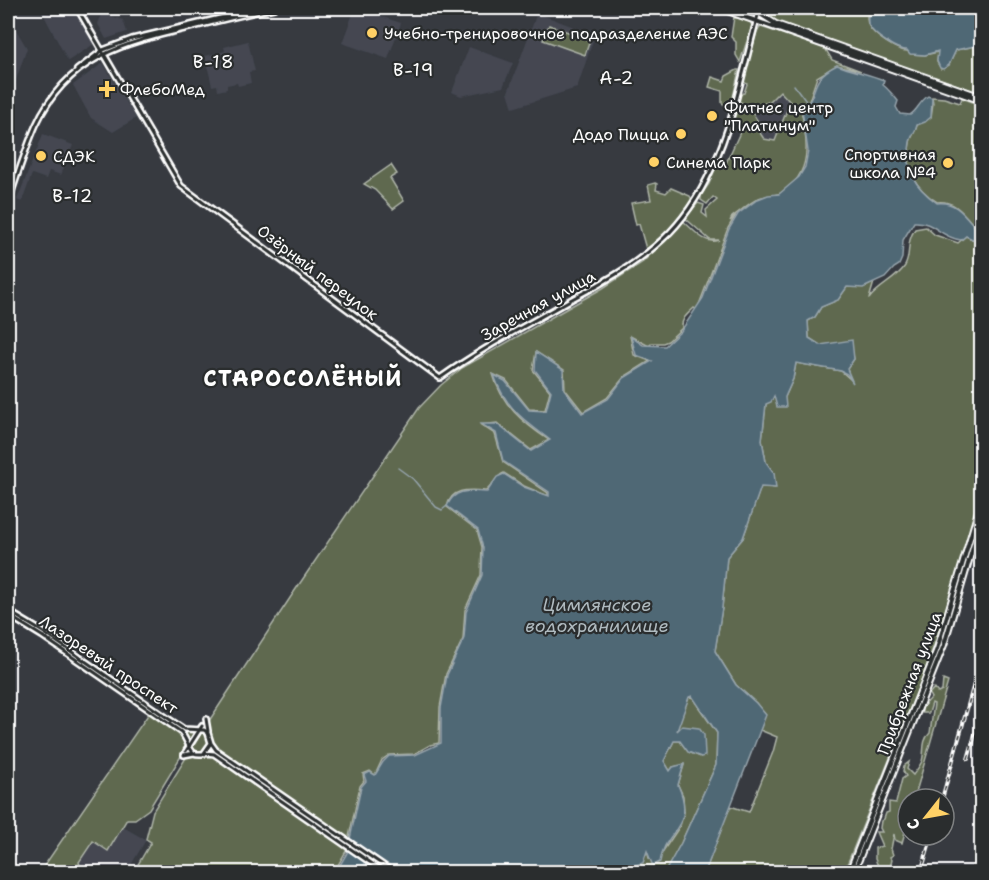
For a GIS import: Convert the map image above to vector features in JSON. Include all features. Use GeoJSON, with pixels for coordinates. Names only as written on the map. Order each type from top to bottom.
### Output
{"type":"FeatureCollection","features":[{"type":"Feature","properties":{"kind":"main road"},"geometry":{"type":"LineString","coordinates":[[719,8],[981,99]]}},
{"type":"Feature","properties":{"kind":"main road"},"geometry":{"type":"LineString","coordinates":[[727,10],[735,8]]}},
{"type":"Feature","properties":{"kind":"main road"},"geometry":{"type":"LineString","coordinates":[[751,8],[776,24],[981,99]]}},
{"type":"Feature","properties":{"kind":"main road","name":"Прибрежная улица"},"geometry":{"type":"LineString","coordinates":[[849,873],[937,649],[981,498]]}},
{"type":"Feature","properties":{"kind":"main road","name":"Прибрежная улица"},"geometry":{"type":"LineString","coordinates":[[854,873],[944,645],[981,517]]}},
{"type":"Feature","properties":{"kind":"street"},"geometry":{"type":"LineString","coordinates":[[76,8],[103,52]]}},
{"type":"Feature","properties":{"kind":"street"},"geometry":{"type":"LineString","coordinates":[[8,196],[35,125],[48,102],[63,82],[86,62],[103,52],[151,33],[265,8]]}},
{"type":"Feature","properties":{"kind":"street"},"geometry":{"type":"LineString","coordinates":[[8,203],[37,124],[50,102],[65,84],[103,52],[146,37],[274,8]]}},
{"type":"Feature","properties":{"kind":"street","name":"Заречная улица"},"geometry":{"type":"LineString","coordinates":[[440,378],[468,358],[608,279],[648,253],[676,225],[696,198],[713,167],[727,130],[760,8]]}},
{"type":"Feature","properties":{"kind":"street","name":"Озёрный переулок"},"geometry":{"type":"LineString","coordinates":[[103,52],[181,186],[440,378]]}},
{"type":"Feature","properties":{"kind":"street","name":"Лазоревый проспект"},"geometry":{"type":"LineString","coordinates":[[8,613],[43,632],[169,720],[184,729],[201,728],[208,733]]}},
{"type":"Feature","properties":{"kind":"street","name":"Лазоревый проспект"},"geometry":{"type":"LineString","coordinates":[[8,613],[181,732],[194,753]]}},
{"type":"Feature","properties":{"kind":"street"},"geometry":{"type":"LineString","coordinates":[[206,719],[211,743],[216,750],[393,873]]}},
{"type":"Feature","properties":{"kind":"street"},"geometry":{"type":"LineString","coordinates":[[201,728],[185,753],[214,754],[384,873]]}},
{"type":"Feature","properties":{"kind":"street"},"geometry":{"type":"LineString","coordinates":[[204,753],[211,743]]}},
{"type":"Feature","properties":{"kind":"shaded area"},"geometry":{"type":"Polygon","coordinates":[[[8,8],[18,8],[13,25],[27,48],[8,103],[8,8]]]}},
{"type":"Feature","properties":{"kind":"shaded area"},"geometry":{"type":"Polygon","coordinates":[[[40,8],[72,8],[94,44],[68,61],[40,8]]]}},
{"type":"Feature","properties":{"kind":"shaded area","name":"Учебно-тренировочное подразделение АЭС"},"geometry":{"type":"Polygon","coordinates":[[[355,8],[401,23],[388,59],[342,43],[355,8]]]}},
{"type":"Feature","properties":{"kind":"shaded area"},"geometry":{"type":"Polygon","coordinates":[[[102,13],[123,20],[127,32],[106,39],[98,24],[102,13]]]}},
{"type":"Feature","properties":{"kind":"shaded area"},"geometry":{"type":"Polygon","coordinates":[[[537,13],[595,35],[577,88],[513,108],[508,92],[537,13]]]}},
{"type":"Feature","properties":{"kind":"shaded area"},"geometry":{"type":"Polygon","coordinates":[[[248,41],[255,71],[249,72],[251,83],[238,86],[237,83],[227,85],[227,89],[218,91],[217,85],[212,86],[205,56],[225,51],[224,47],[248,41]]]}},
{"type":"Feature","properties":{"kind":"shaded area"},"geometry":{"type":"Polygon","coordinates":[[[469,47],[513,63],[503,87],[461,96],[452,92],[469,47]]]}},
{"type":"Feature","properties":{"kind":"shaded area"},"geometry":{"type":"Polygon","coordinates":[[[103,63],[136,118],[113,132],[91,118],[73,85],[103,63]]]}},
{"type":"Feature","properties":{"kind":"shaded area"},"geometry":{"type":"Polygon","coordinates":[[[780,90],[790,101],[776,141],[764,139],[752,112],[754,108],[769,101],[780,90]]]}},
{"type":"Feature","properties":{"kind":"shaded area"},"geometry":{"type":"Polygon","coordinates":[[[43,134],[73,145],[61,175],[49,171],[46,179],[32,174],[22,202],[17,200],[43,134]]]}},
{"type":"Feature","properties":{"kind":"shaded area"},"geometry":{"type":"Polygon","coordinates":[[[123,827],[146,840],[131,865],[139,872],[108,872],[101,868],[93,872],[82,872],[80,862],[93,841],[108,851],[123,827]]]}},
{"type":"Feature","properties":{"kind":"green space"},"geometry":{"type":"Polygon","coordinates":[[[765,8],[883,8],[876,14],[867,16],[871,30],[886,42],[911,54],[925,55],[938,52],[937,62],[941,69],[949,65],[956,50],[975,46],[981,38],[981,93],[785,26],[766,16],[765,8]]]}},
{"type":"Feature","properties":{"kind":"green space"},"geometry":{"type":"Polygon","coordinates":[[[734,17],[750,22],[752,26],[740,62],[736,55],[736,42],[731,37],[734,17]]]}},
{"type":"Feature","properties":{"kind":"green space"},"geometry":{"type":"Polygon","coordinates":[[[549,25],[590,40],[585,55],[543,40],[549,25]]]}},
{"type":"Feature","properties":{"kind":"green space"},"geometry":{"type":"Polygon","coordinates":[[[761,27],[825,48],[832,60],[861,71],[837,65],[817,77],[808,104],[801,110],[806,156],[799,176],[781,193],[759,198],[732,217],[730,221],[736,215],[728,228],[697,310],[694,308],[687,314],[682,328],[663,343],[652,343],[649,346],[630,336],[634,355],[650,361],[624,377],[607,398],[583,412],[565,389],[564,370],[536,352],[533,370],[550,391],[545,410],[529,409],[506,380],[493,374],[507,404],[530,427],[549,440],[531,450],[497,423],[481,425],[495,434],[503,462],[548,493],[548,496],[524,486],[504,473],[486,491],[462,491],[449,501],[447,507],[477,530],[482,547],[481,575],[465,610],[463,639],[446,674],[440,707],[439,743],[414,754],[389,755],[382,760],[375,775],[370,771],[363,774],[364,781],[360,786],[346,851],[334,872],[139,872],[140,870],[136,868],[151,842],[146,839],[153,811],[294,592],[419,408],[441,385],[462,368],[603,288],[643,262],[683,221],[704,239],[709,241],[719,240],[710,240],[685,218],[698,203],[704,205],[702,213],[707,217],[706,210],[717,200],[713,197],[707,204],[701,200],[701,195],[709,184],[717,164],[726,163],[742,128],[732,120],[735,107],[752,112],[762,128],[760,133],[764,139],[775,141],[790,102],[780,91],[770,101],[754,108],[738,101],[747,84],[743,81],[757,31],[761,27]]]}},
{"type":"Feature","properties":{"kind":"green space"},"geometry":{"type":"Polygon","coordinates":[[[739,70],[731,107],[727,107],[722,103],[722,91],[709,87],[712,77],[724,81],[726,76],[739,70]]]}},
{"type":"Feature","properties":{"kind":"green space"},"geometry":{"type":"Polygon","coordinates":[[[932,97],[960,103],[962,98],[981,105],[981,233],[957,207],[937,202],[929,197],[913,177],[909,161],[911,140],[917,125],[931,117],[932,97]]]}},
{"type":"Feature","properties":{"kind":"green space"},"geometry":{"type":"Polygon","coordinates":[[[391,165],[397,174],[390,178],[404,201],[393,209],[375,190],[364,184],[391,165]]]}},
{"type":"Feature","properties":{"kind":"green space"},"geometry":{"type":"Polygon","coordinates":[[[657,184],[656,190],[666,193],[671,188],[690,196],[692,200],[665,234],[646,249],[639,224],[636,225],[631,203],[651,200],[648,185],[657,184]]]}},
{"type":"Feature","properties":{"kind":"green space"},"geometry":{"type":"Polygon","coordinates":[[[926,227],[935,235],[958,243],[966,236],[981,244],[981,492],[943,620],[923,676],[844,872],[705,872],[730,806],[749,812],[777,737],[760,730],[765,715],[756,703],[736,685],[715,651],[727,557],[743,538],[761,486],[775,488],[774,473],[766,462],[762,440],[766,404],[774,396],[776,399],[785,397],[793,379],[796,363],[841,371],[850,379],[847,369],[854,359],[852,349],[820,345],[809,338],[808,321],[815,317],[821,307],[838,300],[847,287],[865,287],[874,282],[869,299],[905,266],[912,234],[915,229],[926,227]]]}},
{"type":"Feature","properties":{"kind":"green space"},"geometry":{"type":"Polygon","coordinates":[[[943,680],[948,682],[917,787],[900,787],[902,779],[906,776],[903,771],[904,766],[909,762],[907,769],[913,775],[919,767],[924,743],[930,733],[934,704],[932,703],[929,713],[922,713],[922,708],[931,698],[929,694],[934,688],[938,693],[942,691],[943,680]]]}},
{"type":"Feature","properties":{"kind":"green space"},"geometry":{"type":"Polygon","coordinates":[[[689,696],[695,699],[717,733],[716,765],[667,869],[665,872],[650,872],[636,865],[643,860],[647,851],[649,858],[661,854],[680,826],[684,813],[683,796],[678,785],[684,765],[673,767],[670,771],[664,761],[674,741],[680,741],[688,752],[701,757],[676,732],[689,696]]]}},
{"type":"Feature","properties":{"kind":"green space"},"geometry":{"type":"Polygon","coordinates":[[[154,706],[195,733],[149,809],[135,819],[127,819],[108,851],[93,841],[79,862],[82,872],[40,872],[154,706]]]}},
{"type":"Feature","properties":{"kind":"green space"},"geometry":{"type":"Polygon","coordinates":[[[889,802],[896,803],[896,840],[894,834],[890,868],[885,870],[879,868],[875,859],[875,848],[882,846],[876,832],[882,832],[881,821],[889,812],[889,802]]]}},
{"type":"Feature","properties":{"kind":"water"},"geometry":{"type":"Polygon","coordinates":[[[883,8],[981,8],[981,38],[975,46],[956,50],[949,65],[943,69],[937,61],[938,51],[925,55],[910,54],[907,50],[886,42],[872,30],[868,24],[868,16],[876,14],[883,8]]]}},
{"type":"Feature","properties":{"kind":"water","name":"Цимлянское водохранилище"},"geometry":{"type":"Polygon","coordinates":[[[837,65],[884,80],[883,85],[898,101],[896,107],[900,114],[910,115],[925,98],[928,96],[932,98],[931,117],[917,125],[911,140],[910,170],[917,184],[929,197],[937,203],[951,205],[962,212],[981,233],[981,243],[966,236],[961,240],[947,236],[932,226],[914,222],[903,240],[902,258],[899,265],[885,278],[863,288],[847,287],[838,300],[821,307],[815,317],[808,321],[809,338],[820,345],[852,340],[854,359],[847,369],[853,383],[847,374],[841,371],[796,363],[793,379],[785,397],[786,407],[777,407],[774,396],[771,402],[766,404],[762,440],[766,462],[774,473],[776,488],[761,487],[743,538],[727,557],[715,651],[736,685],[766,715],[705,872],[665,872],[681,843],[716,765],[717,733],[692,696],[689,697],[677,731],[682,726],[699,728],[704,735],[705,756],[701,757],[688,752],[680,741],[674,741],[664,761],[670,771],[673,767],[684,764],[678,785],[684,811],[682,820],[667,842],[660,862],[652,864],[647,851],[643,863],[636,865],[650,872],[336,872],[347,853],[361,787],[366,781],[364,775],[370,772],[375,775],[389,756],[415,755],[441,743],[441,708],[447,675],[464,638],[466,612],[482,575],[483,548],[478,530],[447,506],[450,500],[459,493],[487,492],[497,477],[504,474],[524,487],[549,496],[549,492],[503,461],[496,433],[481,424],[497,424],[531,451],[550,440],[516,412],[498,386],[494,375],[505,381],[529,410],[546,411],[551,391],[535,370],[536,352],[563,370],[564,389],[582,413],[608,399],[624,378],[652,361],[636,355],[631,337],[643,345],[665,346],[681,331],[703,298],[729,229],[738,214],[758,199],[779,194],[799,177],[805,167],[808,151],[802,110],[808,104],[818,81],[837,65]]]}},
{"type":"Feature","properties":{"kind":"waterway"},"geometry":{"type":"LineString","coordinates":[[794,85],[808,104]]}},
{"type":"Feature","properties":{"kind":"waterway"},"geometry":{"type":"LineString","coordinates":[[398,468],[413,479],[436,507],[442,510],[447,506]]}},
{"type":"Feature","properties":{"kind":"railway"},"geometry":{"type":"LineString","coordinates":[[945,787],[982,655]]}},
{"type":"Feature","properties":{"kind":"railway"},"geometry":{"type":"LineString","coordinates":[[968,759],[976,731],[982,694]]}},
{"type":"Feature","properties":{"kind":"railway"},"geometry":{"type":"LineString","coordinates":[[921,872],[928,847]]}},
{"type":"Feature","properties":{"kind":"place","name":"Учебно-тренировочное подразделение АЭС"},"geometry":{"type":"Point","coordinates":[372,33]}},
{"type":"Feature","properties":{"kind":"place","name":"ФлебоМед"},"geometry":{"type":"Point","coordinates":[107,89]}},
{"type":"Feature","properties":{"kind":"place","name":"Фитнес центр \"Платинум\""},"geometry":{"type":"Point","coordinates":[712,116]}},
{"type":"Feature","properties":{"kind":"place","name":"Додо Пицца"},"geometry":{"type":"Point","coordinates":[681,134]}},
{"type":"Feature","properties":{"kind":"place","name":"СДЭК"},"geometry":{"type":"Point","coordinates":[41,156]}},
{"type":"Feature","properties":{"kind":"place","name":"Синема Парк"},"geometry":{"type":"Point","coordinates":[654,162]}},
{"type":"Feature","properties":{"kind":"place","name":"Спортивная школа №4"},"geometry":{"type":"Point","coordinates":[948,163]}},
{"type":"Feature","properties":{"kind":"district","name":"В-18"},"geometry":{"type":"Point","coordinates":[214,62]}},
{"type":"Feature","properties":{"kind":"district","name":"В-19"},"geometry":{"type":"Point","coordinates":[414,70]}},
{"type":"Feature","properties":{"kind":"district","name":"А-2"},"geometry":{"type":"Point","coordinates":[617,78]}},
{"type":"Feature","properties":{"kind":"district","name":"В-12"},"geometry":{"type":"Point","coordinates":[73,196]}},
{"type":"Feature","properties":{"kind":"district","name":"СТАРОCОЛЁНЫЙ"},"geometry":{"type":"Point","coordinates":[303,378]}}]}
